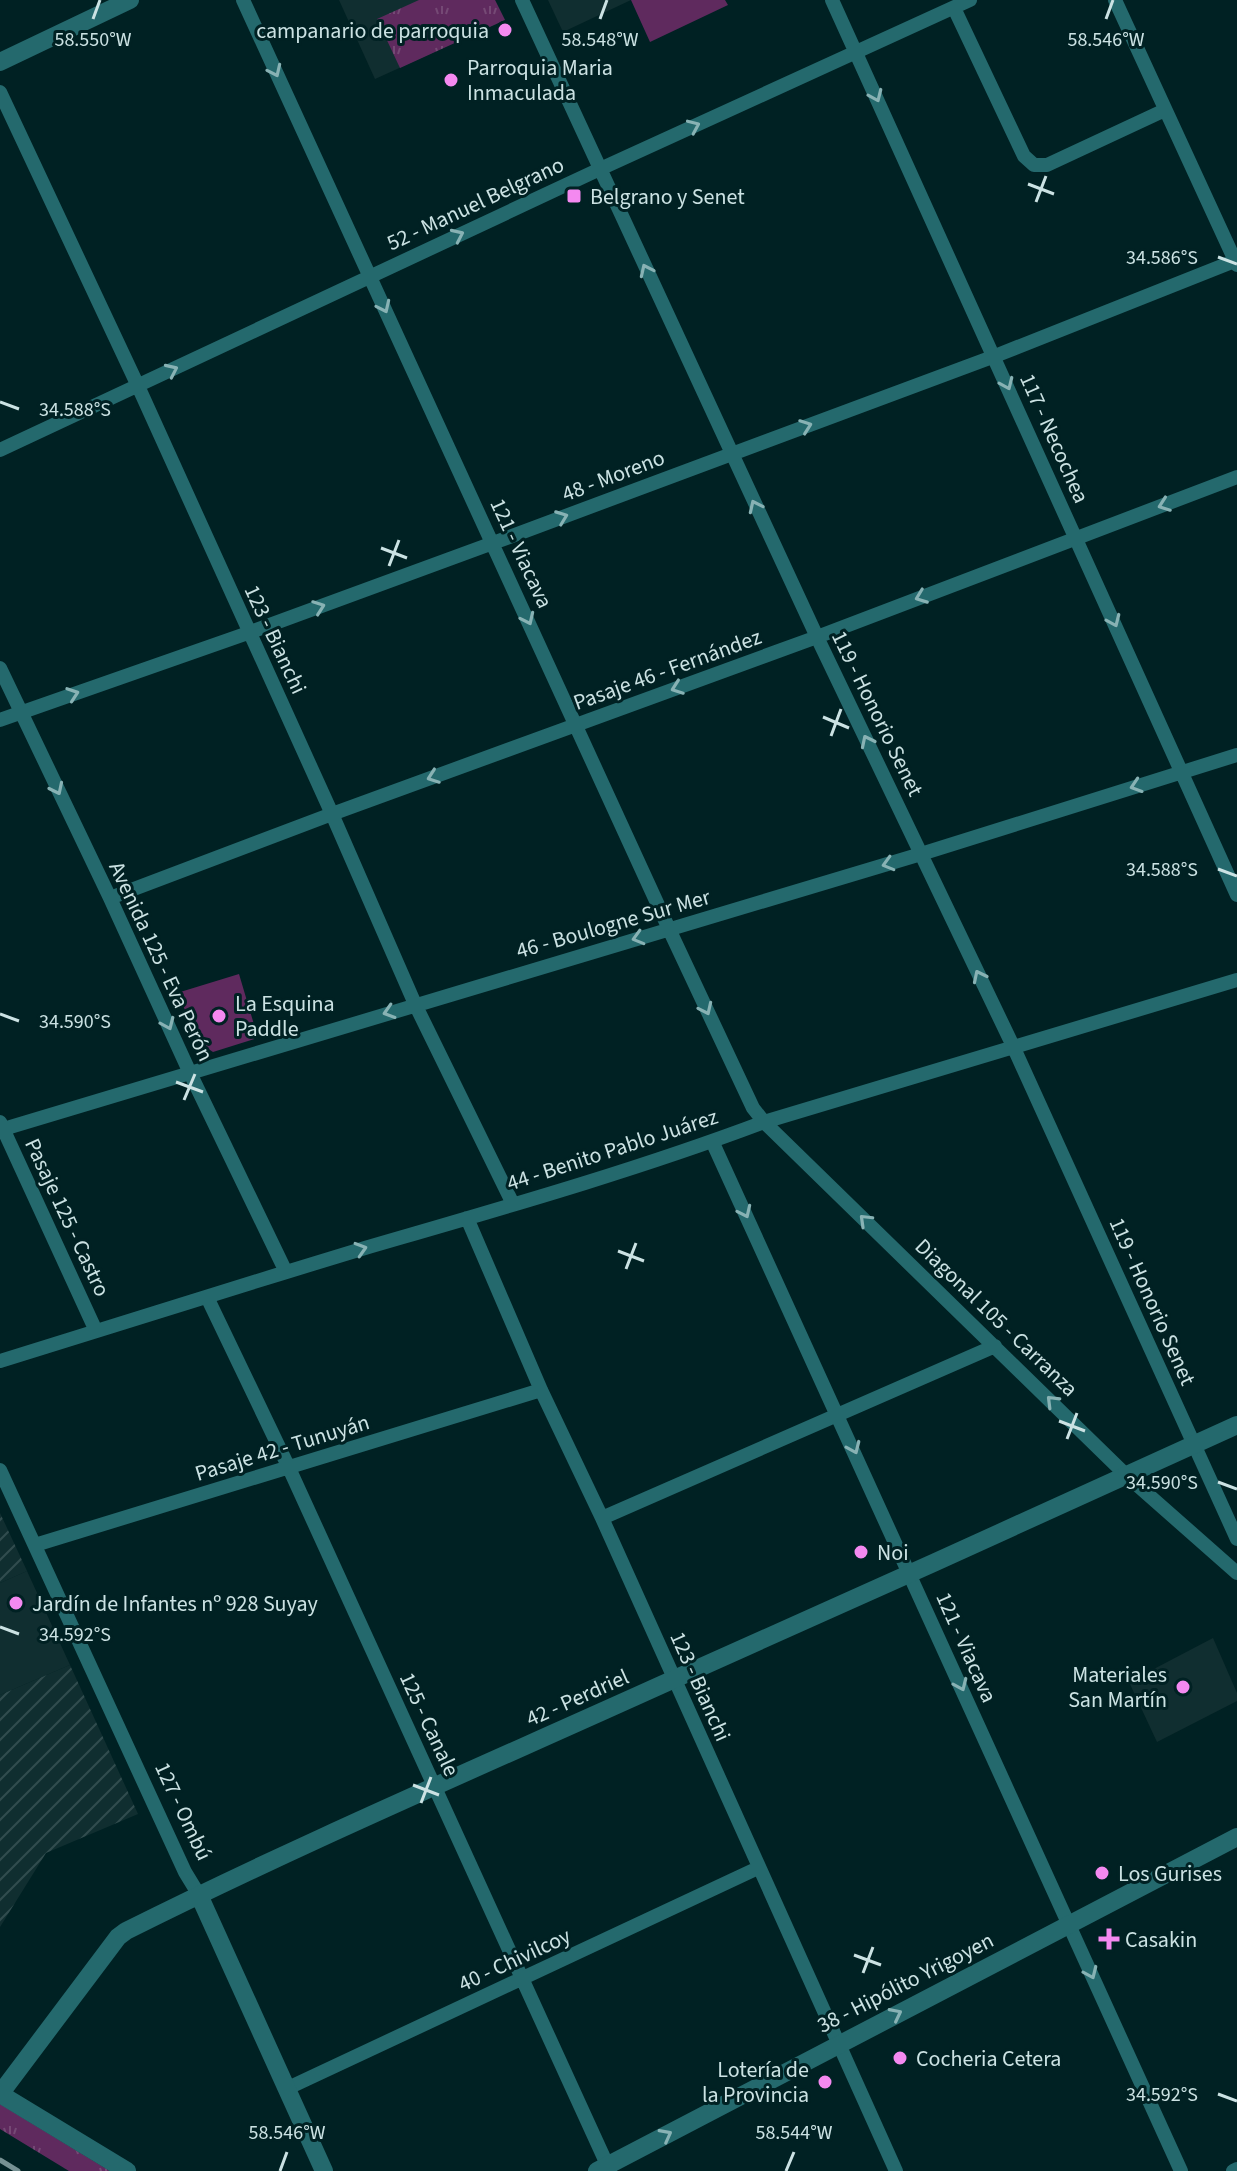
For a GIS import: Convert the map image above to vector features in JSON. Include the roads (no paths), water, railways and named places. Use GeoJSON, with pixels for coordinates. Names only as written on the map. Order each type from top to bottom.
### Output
{"type":"FeatureCollection","features":[{"type":"Feature","properties":{"kind":"street"},"geometry":{"type":"LineString","coordinates":[[0,62],[130,0]]}},
{"type":"Feature","properties":{"kind":"street","name":"121 - Viacava"},"geometry":{"type":"LineString","coordinates":[[243,0],[669,929],[753,1108],[764,1122]]}},
{"type":"Feature","properties":{"kind":"street","name":"119 - Honorio Senet"},"geometry":{"type":"LineString","coordinates":[[522,0],[731,454],[1013,1046],[1237,1539]]}},
{"type":"Feature","properties":{"kind":"street","name":"117 - Necochea"},"geometry":{"type":"LineString","coordinates":[[832,0],[1237,895]]}},
{"type":"Feature","properties":{"kind":"street","name":"52 - Manuel Belgrano"},"geometry":{"type":"LineString","coordinates":[[0,450],[600,169],[970,0]]}},
{"type":"Feature","properties":{"kind":"street"},"geometry":{"type":"LineString","coordinates":[[1115,0],[1236,262]]}},
{"type":"Feature","properties":{"kind":"street"},"geometry":{"type":"LineString","coordinates":[[954,8],[1024,156],[1034,165],[1047,165],[1165,110]]}},
{"type":"Feature","properties":{"kind":"street","name":"123 - Bianchi"},"geometry":{"type":"LineString","coordinates":[[0,92],[138,386],[415,1004],[513,1204]]}},
{"type":"Feature","properties":{"kind":"street","name":"48 - Moreno"},"geometry":{"type":"LineString","coordinates":[[0,720],[493,543],[995,356],[1236,262]]}},
{"type":"Feature","properties":{"kind":"street","name":"Pasaje 46 - Fernández"},"geometry":{"type":"LineString","coordinates":[[110,898],[817,637],[1237,477]]}},
{"type":"Feature","properties":{"kind":"street","name":"Avenida 125 - Eva Perón"},"geometry":{"type":"LineString","coordinates":[[0,668],[286,1272]]}},
{"type":"Feature","properties":{"kind":"street","name":"46 - Boulogne Sur Mer"},"geometry":{"type":"LineString","coordinates":[[1,1127],[921,854],[1237,755]]}},
{"type":"Feature","properties":{"kind":"street","name":"44 - Benito Pablo Juárez"},"geometry":{"type":"LineString","coordinates":[[0,1361],[513,1204],[764,1122],[1237,980]]}},
{"type":"Feature","properties":{"kind":"street","name":"Diagonal 105 - Carranza"},"geometry":{"type":"LineString","coordinates":[[764,1122],[1127,1476],[1237,1573]]}},
{"type":"Feature","properties":{"kind":"street","name":"Pasaje 125 - Castro"},"geometry":{"type":"LineString","coordinates":[[1,1127],[96,1331]]}},
{"type":"Feature","properties":{"kind":"street","name":"121 - Viacava"},"geometry":{"type":"LineString","coordinates":[[712,1141],[1181,2171]]}},
{"type":"Feature","properties":{"kind":"street","name":"123 - Bianchi"},"geometry":{"type":"LineString","coordinates":[[467,1218],[541,1390],[602,1518],[896,2171]]}},
{"type":"Feature","properties":{"kind":"street","name":"125 - Canale"},"geometry":{"type":"LineString","coordinates":[[207,1297],[289,1468],[523,1979],[605,2169]]}},
{"type":"Feature","properties":{"kind":"street"},"geometry":{"type":"LineString","coordinates":[[602,1518],[995,1346]]}},
{"type":"Feature","properties":{"kind":"street","name":"Pasaje 42 - Tunuyán"},"geometry":{"type":"LineString","coordinates":[[35,1545],[541,1390]]}},
{"type":"Feature","properties":{"kind":"street","name":"42 - Perdriel"},"geometry":{"type":"LineString","coordinates":[[0,2094],[118,1937],[199,1895],[434,1786],[1237,1425]]}},
{"type":"Feature","properties":{"kind":"street","name":"127 - Ombú"},"geometry":{"type":"LineString","coordinates":[[0,1470],[324,2171]]}},
{"type":"Feature","properties":{"kind":"street","name":"38 - Hipólito Yrigoyen"},"geometry":{"type":"LineString","coordinates":[[605,2169],[1237,1837]]}},
{"type":"Feature","properties":{"kind":"street","name":"40 - Chivilcoy"},"geometry":{"type":"LineString","coordinates":[[288,2088],[758,1868]]}},
{"type":"Feature","properties":{"kind":"street"},"geometry":{"type":"LineString","coordinates":[[0,2094],[127,2171]]}},
{"type":"Feature","properties":{"kind":"railway"},"geometry":{"type":"LineString","coordinates":[[0,2160],[18,2171]]}},
{"type":"Feature","properties":{"kind":"place","name":"campanario de parroquia"},"geometry":{"type":"Point","coordinates":[505,30]}},
{"type":"Feature","properties":{"kind":"place","name":"Parroquia Maria Inmaculada"},"geometry":{"type":"Point","coordinates":[451,80]}},
{"type":"Feature","properties":{"kind":"place","name":"Belgrano y Senet"},"geometry":{"type":"Point","coordinates":[574,196]}},
{"type":"Feature","properties":{"kind":"place","name":"La Esquina Paddle"},"geometry":{"type":"Point","coordinates":[219,1016]}},
{"type":"Feature","properties":{"kind":"place","name":"Noi"},"geometry":{"type":"Point","coordinates":[861,1552]}},
{"type":"Feature","properties":{"kind":"place","name":"Jardín de Infantes nº 928 Suyay"},"geometry":{"type":"Point","coordinates":[16,1603]}},
{"type":"Feature","properties":{"kind":"place","name":"Materiales San Martín"},"geometry":{"type":"Point","coordinates":[1183,1687]}},
{"type":"Feature","properties":{"kind":"place","name":"Los Gurises"},"geometry":{"type":"Point","coordinates":[1102,1873]}},
{"type":"Feature","properties":{"kind":"place","name":"Casakin"},"geometry":{"type":"Point","coordinates":[1109,1939]}},
{"type":"Feature","properties":{"kind":"place","name":"Cocheria Cetera"},"geometry":{"type":"Point","coordinates":[900,2058]}},
{"type":"Feature","properties":{"kind":"place","name":"Lotería de la Provincia"},"geometry":{"type":"Point","coordinates":[825,2082]}}]}
